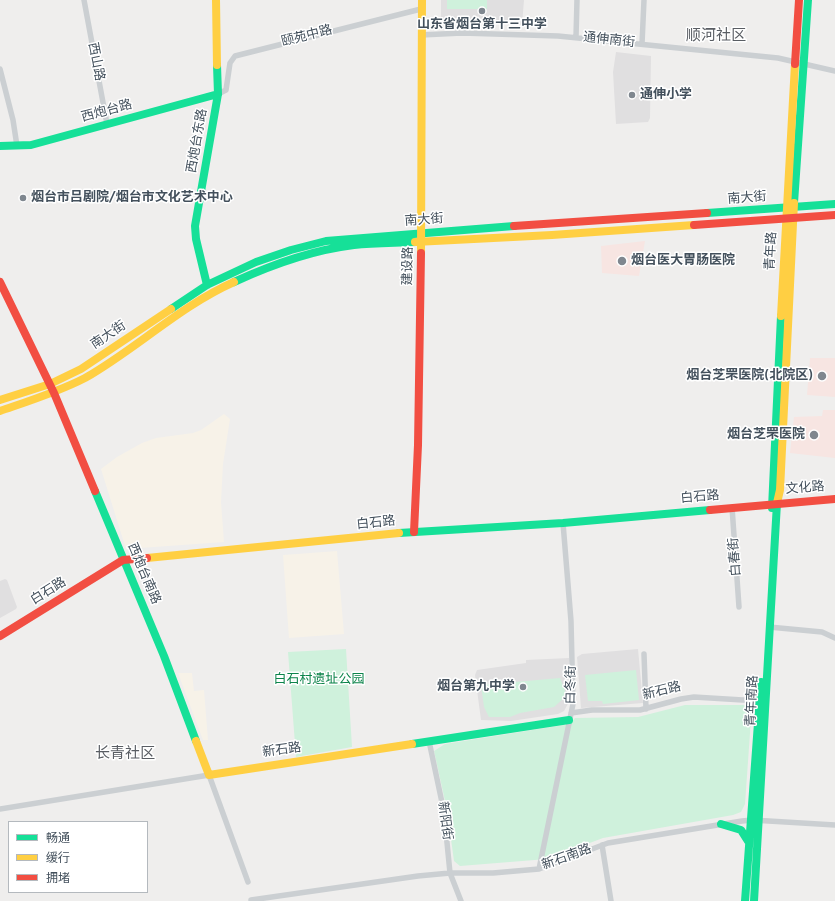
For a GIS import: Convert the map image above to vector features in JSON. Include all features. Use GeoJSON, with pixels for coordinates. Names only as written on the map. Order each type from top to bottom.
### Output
{"type":"FeatureCollection","features":[{"type":"Feature","properties":{"kind":"main road","name":"西炮台东路"},"geometry":{"type":"LineString","coordinates":[[206,285],[196,239],[195,226],[218,94],[216,0]]}},
{"type":"Feature","properties":{"kind":"main road","name":"建设路"},"geometry":{"type":"LineString","coordinates":[[414,532],[418,445],[422,0]]}},
{"type":"Feature","properties":{"kind":"main road","name":"青年路"},"geometry":{"type":"LineString","coordinates":[[799,0],[800,62]]}},
{"type":"Feature","properties":{"kind":"main road","name":"青年路"},"geometry":{"type":"LineString","coordinates":[[774,503],[789,219],[800,62],[808,0]]}},
{"type":"Feature","properties":{"kind":"main road","name":"西炮台路"},"geometry":{"type":"LineString","coordinates":[[0,146],[31,145],[218,94]]}},
{"type":"Feature","properties":{"kind":"main road","name":"南大街"},"geometry":{"type":"LineString","coordinates":[[0,400],[50,384],[81,369],[206,285],[256,262],[291,250],[326,241],[835,204]]}},
{"type":"Feature","properties":{"kind":"main road","name":"南大街"},"geometry":{"type":"LineString","coordinates":[[0,411],[54,393],[86,378],[211,293],[258,270],[293,258],[327,249],[354,245],[421,243],[835,215]]}},
{"type":"Feature","properties":{"kind":"main road","name":"西炮台南路"},"geometry":{"type":"LineString","coordinates":[[0,282],[54,393],[164,656],[209,775]]}},
{"type":"Feature","properties":{"kind":"main road","name":"文化路"},"geometry":{"type":"LineString","coordinates":[[774,503],[835,499]]}},
{"type":"Feature","properties":{"kind":"main road","name":"白石路"},"geometry":{"type":"LineString","coordinates":[[0,636],[123,560],[414,532],[563,523],[774,503]]}},
{"type":"Feature","properties":{"kind":"main road","name":"青年南路"},"geometry":{"type":"LineString","coordinates":[[745,901],[749,846],[756,820],[769,627],[774,503]]}},
{"type":"Feature","properties":{"kind":"main road","name":"青年南路"},"geometry":{"type":"LineString","coordinates":[[754,901],[760,701],[774,503]]}},
{"type":"Feature","properties":{"kind":"main road","name":"新石路"},"geometry":{"type":"LineString","coordinates":[[209,775],[429,741],[570,717]]}},
{"type":"Feature","properties":{"kind":"main road"},"geometry":{"type":"LineString","coordinates":[[721,824],[744,831],[749,846]]}},
{"type":"Feature","properties":{"kind":"street","name":"西山路"},"geometry":{"type":"LineString","coordinates":[[84,0],[107,124]]}},
{"type":"Feature","properties":{"kind":"street"},"geometry":{"type":"LineString","coordinates":[[576,37],[577,0]]}},
{"type":"Feature","properties":{"kind":"street"},"geometry":{"type":"LineString","coordinates":[[642,44],[644,0]]}},
{"type":"Feature","properties":{"kind":"street","name":"颐苑中路"},"geometry":{"type":"LineString","coordinates":[[218,94],[226,90],[230,62],[235,56],[422,9]]}},
{"type":"Feature","properties":{"kind":"street","name":"通伸南街"},"geometry":{"type":"LineString","coordinates":[[421,35],[469,33],[576,37],[778,58],[835,71]]}},
{"type":"Feature","properties":{"kind":"street"},"geometry":{"type":"LineString","coordinates":[[0,69],[13,120],[17,146]]}},
{"type":"Feature","properties":{"kind":"street","name":"白春街"},"geometry":{"type":"LineString","coordinates":[[732,507],[739,607]]}},
{"type":"Feature","properties":{"kind":"street","name":"白冬街"},"geometry":{"type":"LineString","coordinates":[[538,869],[573,704],[571,628],[563,523]]}},
{"type":"Feature","properties":{"kind":"street"},"geometry":{"type":"LineString","coordinates":[[769,627],[822,632],[835,638]]}},
{"type":"Feature","properties":{"kind":"street"},"geometry":{"type":"LineString","coordinates":[[644,654],[646,709]]}},
{"type":"Feature","properties":{"kind":"street","name":"新石路"},"geometry":{"type":"LineString","coordinates":[[570,717],[592,710],[640,710],[694,697],[760,701]]}},
{"type":"Feature","properties":{"kind":"street","name":"新阳街"},"geometry":{"type":"LineString","coordinates":[[429,741],[444,812],[450,873],[461,901]]}},
{"type":"Feature","properties":{"kind":"street","name":"新石路"},"geometry":{"type":"LineString","coordinates":[[0,809],[209,775]]}},
{"type":"Feature","properties":{"kind":"street","name":"西炮台南路"},"geometry":{"type":"LineString","coordinates":[[209,775],[248,882]]}},
{"type":"Feature","properties":{"kind":"street","name":"新石南路"},"geometry":{"type":"LineString","coordinates":[[251,900],[418,876],[450,873],[493,873],[538,869],[602,845],[721,824],[756,820],[835,825]]}},
{"type":"Feature","properties":{"kind":"street"},"geometry":{"type":"LineString","coordinates":[[602,845],[611,901]]}},
{"type":"Feature","properties":{"kind":"shaded area","name":"山东省烟台第十三中学"},"geometry":{"type":"Polygon","coordinates":[[[441,0],[524,0],[522,25],[441,21],[441,0]]]}},
{"type":"Feature","properties":{"kind":"shaded area","name":"通伸小学"},"geometry":{"type":"Polygon","coordinates":[[[616,52],[651,56],[650,118],[648,122],[616,124],[613,72],[616,52]]]}},
{"type":"Feature","properties":{"kind":"shaded area","name":"烟台医大胃肠医院"},"geometry":{"type":"Polygon","coordinates":[[[645,241],[639,276],[602,273],[601,246],[645,241]]]}},
{"type":"Feature","properties":{"kind":"shaded area","name":"烟台芝罘医院(北院区)"},"geometry":{"type":"Polygon","coordinates":[[[810,358],[835,358],[835,397],[807,395],[810,358]]]}},
{"type":"Feature","properties":{"kind":"shaded area","name":"烟台芝罘医院"},"geometry":{"type":"Polygon","coordinates":[[[823,410],[835,410],[835,458],[790,453],[794,417],[822,416],[823,410]]]}},
{"type":"Feature","properties":{"kind":"shaded area"},"geometry":{"type":"Polygon","coordinates":[[[224,414],[230,419],[223,464],[221,502],[224,542],[126,549],[101,469],[117,457],[142,443],[156,438],[193,433],[201,430],[224,414]]]}},
{"type":"Feature","properties":{"kind":"shaded area"},"geometry":{"type":"Polygon","coordinates":[[[337,551],[344,634],[289,638],[283,555],[337,551]]]}},
{"type":"Feature","properties":{"kind":"shaded area"},"geometry":{"type":"Polygon","coordinates":[[[5,579],[7,580],[17,607],[0,618],[0,581],[5,579]]]}},
{"type":"Feature","properties":{"kind":"shaded area"},"geometry":{"type":"Polygon","coordinates":[[[638,649],[643,703],[581,708],[577,657],[582,654],[638,649]]]}},
{"type":"Feature","properties":{"kind":"shaded area","name":"烟台第九中学"},"geometry":{"type":"Polygon","coordinates":[[[569,658],[570,700],[564,711],[558,714],[511,721],[481,720],[475,675],[477,670],[526,663],[526,660],[569,658]]]}},
{"type":"Feature","properties":{"kind":"shaded area"},"geometry":{"type":"Polygon","coordinates":[[[178,673],[192,673],[194,691],[204,690],[208,740],[203,740],[178,673]]]}},
{"type":"Feature","properties":{"kind":"green space"},"geometry":{"type":"Polygon","coordinates":[[[447,0],[487,0],[487,9],[447,9],[447,0]]]}},
{"type":"Feature","properties":{"kind":"green space","name":"白石村遗址公园"},"geometry":{"type":"Polygon","coordinates":[[[346,649],[352,747],[296,757],[288,652],[346,649]]]}},
{"type":"Feature","properties":{"kind":"green space"},"geometry":{"type":"Polygon","coordinates":[[[636,670],[639,700],[603,704],[602,701],[588,701],[585,675],[636,670]]]}},
{"type":"Feature","properties":{"kind":"green space"},"geometry":{"type":"Polygon","coordinates":[[[560,678],[565,691],[564,698],[554,707],[520,713],[510,717],[489,717],[484,707],[481,685],[560,678]]]}},
{"type":"Feature","properties":{"kind":"green space"},"geometry":{"type":"Polygon","coordinates":[[[685,705],[752,705],[745,804],[741,812],[733,815],[603,838],[547,859],[460,866],[454,861],[447,810],[434,751],[445,744],[570,724],[575,718],[638,717],[685,705]]]}},
{"type":"Feature","properties":{"kind":"traffic: fast"},"geometry":{"type":"LineString","coordinates":[[794,203],[808,0]]}},
{"type":"Feature","properties":{"kind":"traffic: fast"},"geometry":{"type":"LineString","coordinates":[[207,285],[196,239],[195,226],[218,94],[217,65]]}},
{"type":"Feature","properties":{"kind":"traffic: fast"},"geometry":{"type":"LineString","coordinates":[[0,146],[31,145],[218,94]]}},
{"type":"Feature","properties":{"kind":"traffic: fast"},"geometry":{"type":"LineString","coordinates":[[707,213],[835,204]]}},
{"type":"Feature","properties":{"kind":"traffic: fast"},"geometry":{"type":"LineString","coordinates":[[171,309],[207,285],[256,262],[291,250],[326,241],[514,226]]}},
{"type":"Feature","properties":{"kind":"traffic: fast"},"geometry":{"type":"LineString","coordinates":[[234,282],[277,264],[323,250],[354,245],[415,242]]}},
{"type":"Feature","properties":{"kind":"traffic: fast"},"geometry":{"type":"LineString","coordinates":[[772,508],[781,316]]}},
{"type":"Feature","properties":{"kind":"traffic: fast"},"geometry":{"type":"LineString","coordinates":[[95,491],[164,656],[196,741]]}},
{"type":"Feature","properties":{"kind":"traffic: fast"},"geometry":{"type":"LineString","coordinates":[[754,901],[777,503]]}},
{"type":"Feature","properties":{"kind":"traffic: fast"},"geometry":{"type":"LineString","coordinates":[[399,533],[563,523],[710,510]]}},
{"type":"Feature","properties":{"kind":"traffic: fast"},"geometry":{"type":"LineString","coordinates":[[745,901],[761,682]]}},
{"type":"Feature","properties":{"kind":"traffic: fast"},"geometry":{"type":"LineString","coordinates":[[412,744],[569,720]]}},
{"type":"Feature","properties":{"kind":"traffic: fast"},"geometry":{"type":"LineString","coordinates":[[721,824],[741,830],[748,841]]}},
{"type":"Feature","properties":{"kind":"traffic: slow"},"geometry":{"type":"LineString","coordinates":[[216,0],[217,65]]}},
{"type":"Feature","properties":{"kind":"traffic: slow"},"geometry":{"type":"LineString","coordinates":[[421,253],[422,0]]}},
{"type":"Feature","properties":{"kind":"traffic: slow"},"geometry":{"type":"LineString","coordinates":[[781,316],[795,64]]}},
{"type":"Feature","properties":{"kind":"traffic: slow"},"geometry":{"type":"LineString","coordinates":[[777,503],[780,490],[794,203]]}},
{"type":"Feature","properties":{"kind":"traffic: slow"},"geometry":{"type":"LineString","coordinates":[[415,242],[552,235],[694,225]]}},
{"type":"Feature","properties":{"kind":"traffic: slow"},"geometry":{"type":"LineString","coordinates":[[0,411],[54,392],[85,378],[104,367],[195,303],[234,282]]}},
{"type":"Feature","properties":{"kind":"traffic: slow"},"geometry":{"type":"LineString","coordinates":[[0,400],[50,384],[81,369],[171,309]]}},
{"type":"Feature","properties":{"kind":"traffic: slow"},"geometry":{"type":"LineString","coordinates":[[147,558],[399,533]]}},
{"type":"Feature","properties":{"kind":"traffic: slow"},"geometry":{"type":"LineString","coordinates":[[196,741],[209,775],[412,744]]}},
{"type":"Feature","properties":{"kind":"traffic: jam"},"geometry":{"type":"LineString","coordinates":[[795,64],[799,0]]}},
{"type":"Feature","properties":{"kind":"traffic: jam"},"geometry":{"type":"LineString","coordinates":[[514,226],[707,213]]}},
{"type":"Feature","properties":{"kind":"traffic: jam"},"geometry":{"type":"LineString","coordinates":[[694,225],[835,215]]}},
{"type":"Feature","properties":{"kind":"traffic: jam"},"geometry":{"type":"LineString","coordinates":[[414,532],[418,445],[421,253]]}},
{"type":"Feature","properties":{"kind":"traffic: jam"},"geometry":{"type":"LineString","coordinates":[[0,282],[54,393],[95,491]]}},
{"type":"Feature","properties":{"kind":"traffic: jam"},"geometry":{"type":"LineString","coordinates":[[710,510],[835,499]]}},
{"type":"Feature","properties":{"kind":"traffic: jam"},"geometry":{"type":"LineString","coordinates":[[0,636],[123,560],[147,558]]}},
{"type":"Feature","properties":{"kind":"place","name":"山东省烟台第十三中学"},"geometry":{"type":"Point","coordinates":[482,11]}},
{"type":"Feature","properties":{"kind":"place","name":"通伸小学"},"geometry":{"type":"Point","coordinates":[632,95]}},
{"type":"Feature","properties":{"kind":"place","name":"烟台市吕剧院/烟台市文化艺术中心"},"geometry":{"type":"Point","coordinates":[23,198]}},
{"type":"Feature","properties":{"kind":"place","name":"烟台医大胃肠医院"},"geometry":{"type":"Point","coordinates":[622,261]}},
{"type":"Feature","properties":{"kind":"place","name":"烟台芝罘医院(北院区)"},"geometry":{"type":"Point","coordinates":[822,376]}},
{"type":"Feature","properties":{"kind":"place","name":"烟台芝罘医院"},"geometry":{"type":"Point","coordinates":[814,435]}},
{"type":"Feature","properties":{"kind":"place","name":"烟台第九中学"},"geometry":{"type":"Point","coordinates":[523,687]}},
{"type":"Feature","properties":{"kind":"district","name":"顺河社区"},"geometry":{"type":"Point","coordinates":[716,37]}},
{"type":"Feature","properties":{"kind":"district","name":"长青社区"},"geometry":{"type":"Point","coordinates":[125,755]}}]}
